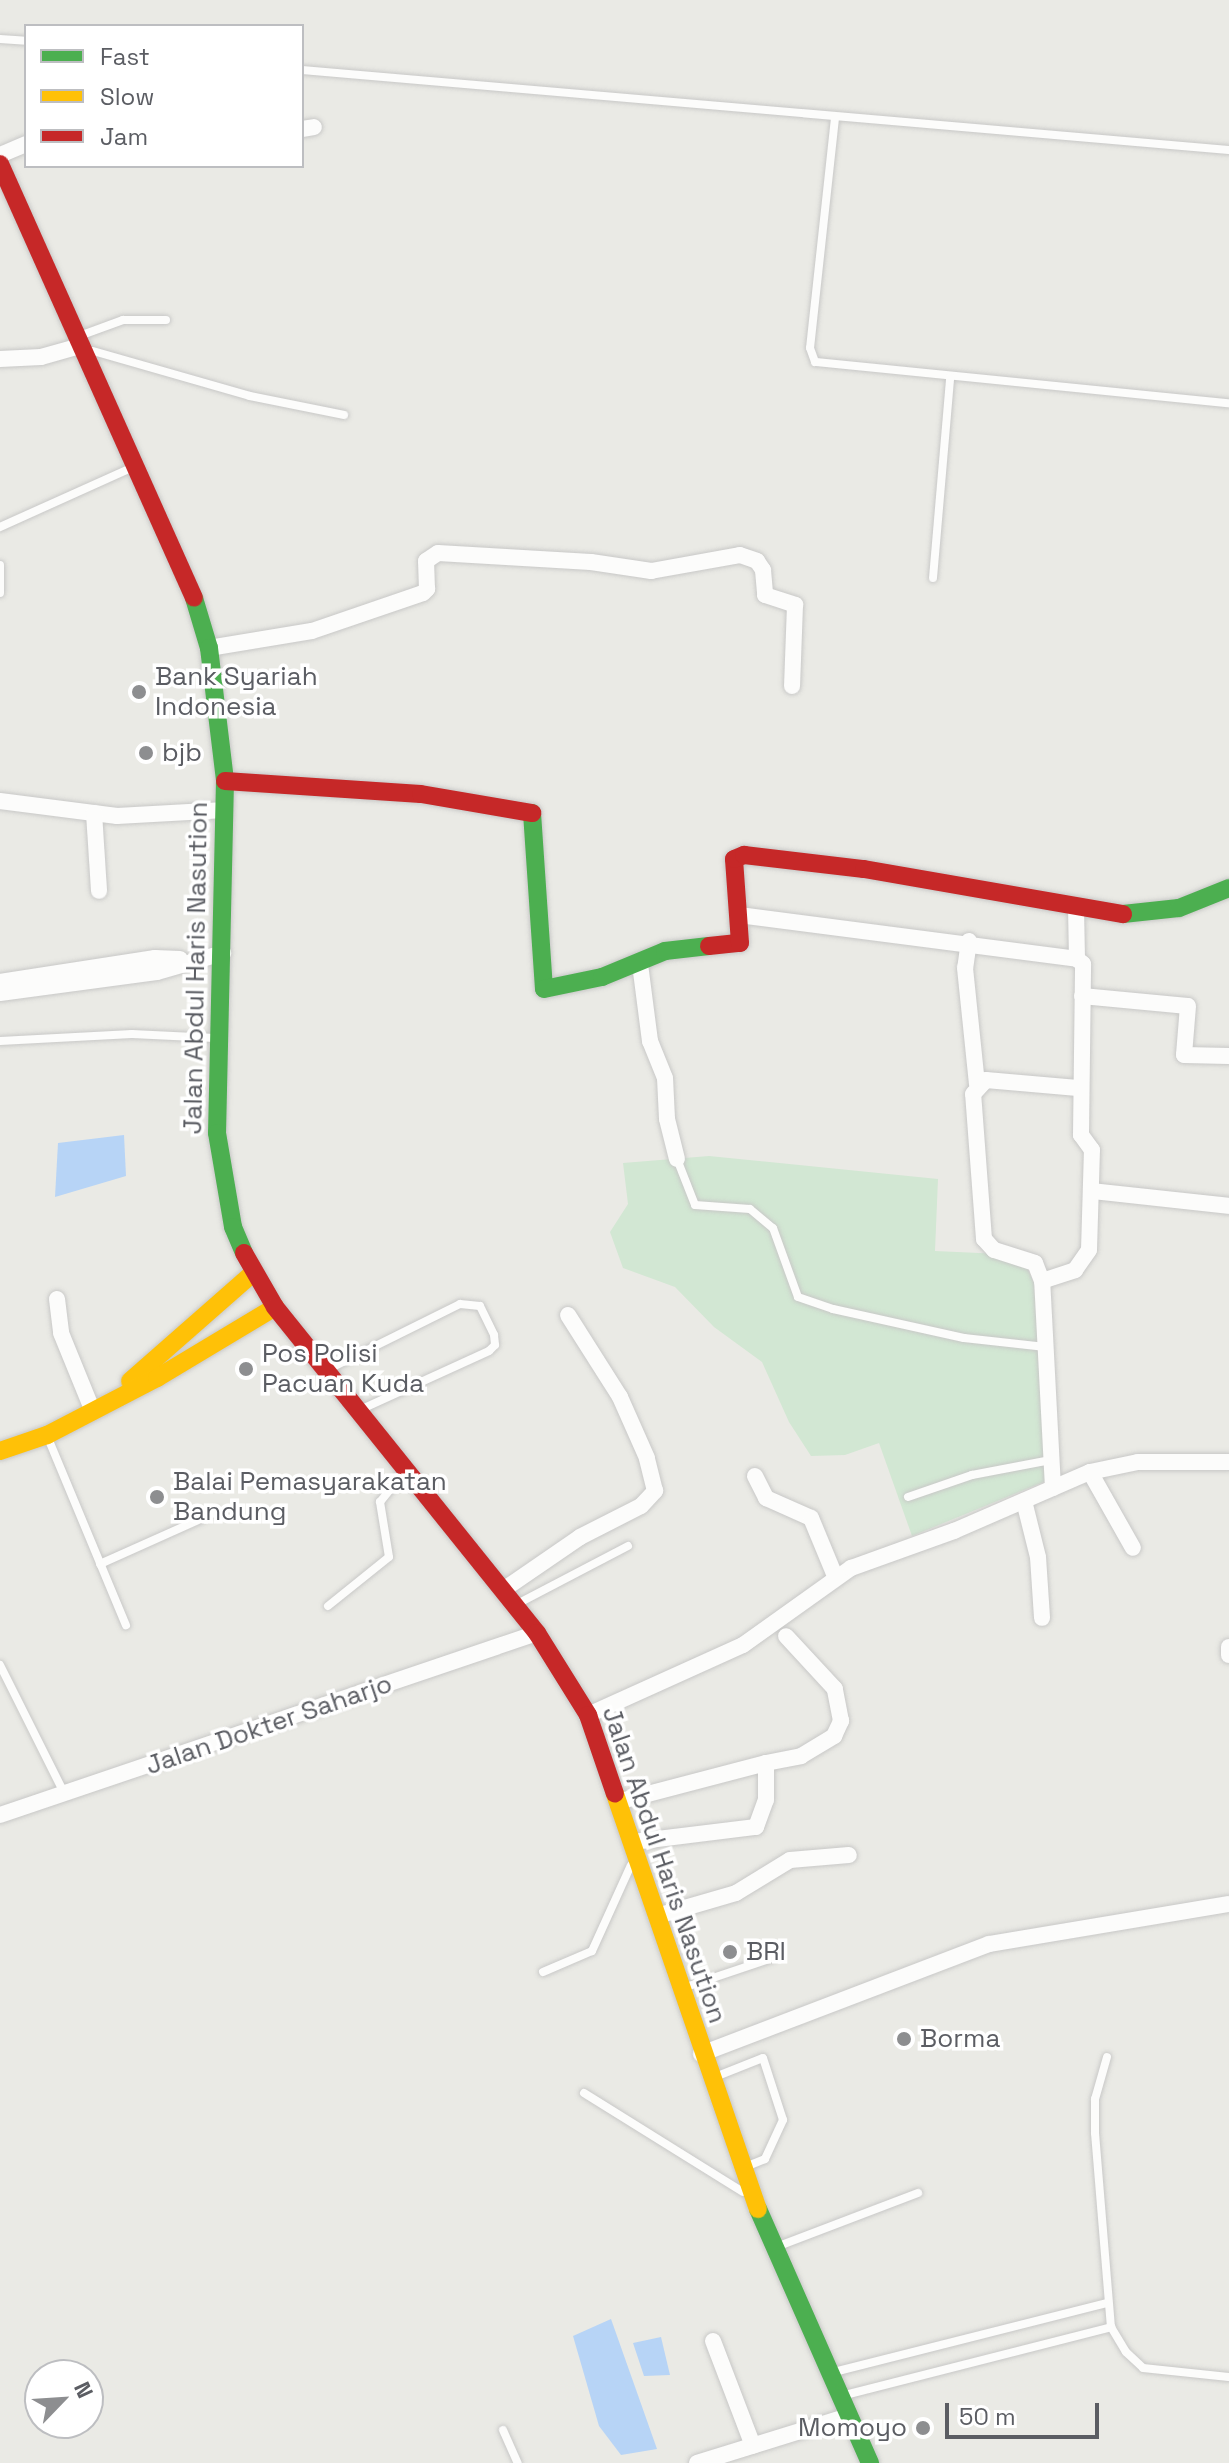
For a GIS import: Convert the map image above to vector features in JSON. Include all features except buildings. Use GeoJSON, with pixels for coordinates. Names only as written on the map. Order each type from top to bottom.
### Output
{"type":"FeatureCollection","features":[{"type":"Feature","properties":{"kind":"main road","name":"Jalan Abdul Haris Nasution"},"geometry":{"type":"LineString","coordinates":[[0,164],[189,581],[209,648],[225,781],[223,953],[217,1038],[223,1185],[252,1274],[275,1307],[563,1666],[588,1715],[621,1801],[701,2054],[772,2249],[870,2463]]}},
{"type":"Feature","properties":{"kind":"main road"},"geometry":{"type":"LineString","coordinates":[[225,781],[526,807],[533,817],[544,989],[640,964],[665,951],[740,943],[734,859],[744,855],[808,866],[864,869],[1118,915],[1179,908],[1229,888]]}},
{"type":"Feature","properties":{"kind":"main road"},"geometry":{"type":"LineString","coordinates":[[113,1397],[252,1274]]}},
{"type":"Feature","properties":{"kind":"main road"},"geometry":{"type":"LineString","coordinates":[[0,1451],[47,1435],[113,1397],[195,1358],[275,1307]]}},
{"type":"Feature","properties":{"kind":"street"},"geometry":{"type":"LineString","coordinates":[[0,155],[24,145]]}},
{"type":"Feature","properties":{"kind":"street"},"geometry":{"type":"LineString","coordinates":[[0,359],[41,357],[79,344]]}},
{"type":"Feature","properties":{"kind":"street"},"geometry":{"type":"LineString","coordinates":[[209,648],[312,631],[423,593],[427,589],[426,561],[438,553],[591,562],[651,571],[740,555],[757,561],[763,570],[765,595],[795,605],[792,686]]}},
{"type":"Feature","properties":{"kind":"street"},"geometry":{"type":"LineString","coordinates":[[0,801],[142,816],[225,810]]}},
{"type":"Feature","properties":{"kind":"street"},"geometry":{"type":"LineString","coordinates":[[94,813],[99,891]]}},
{"type":"Feature","properties":{"kind":"street"},"geometry":{"type":"LineString","coordinates":[[1076,909],[1077,959]]}},
{"type":"Feature","properties":{"kind":"street"},"geometry":{"type":"LineString","coordinates":[[739,915],[969,941],[1077,959],[1083,964],[1078,1088],[1081,1135],[1092,1150],[1092,1191],[1084,1263],[1042,1281]]}},
{"type":"Feature","properties":{"kind":"street"},"geometry":{"type":"LineString","coordinates":[[969,941],[965,968],[977,1084],[973,1094],[984,1239],[994,1250],[1035,1263],[1042,1281],[1053,1488]]}},
{"type":"Feature","properties":{"kind":"street"},"geometry":{"type":"LineString","coordinates":[[0,993],[157,972],[186,960],[223,953]]}},
{"type":"Feature","properties":{"kind":"street"},"geometry":{"type":"LineString","coordinates":[[0,982],[155,958],[186,960]]}},
{"type":"Feature","properties":{"kind":"street"},"geometry":{"type":"LineString","coordinates":[[640,964],[650,1041],[665,1078],[667,1119],[677,1159]]}},
{"type":"Feature","properties":{"kind":"street"},"geometry":{"type":"LineString","coordinates":[[1082,996],[1188,1006],[1184,1055],[1229,1056]]}},
{"type":"Feature","properties":{"kind":"street"},"geometry":{"type":"LineString","coordinates":[[977,1084],[1078,1088]]}},
{"type":"Feature","properties":{"kind":"street"},"geometry":{"type":"LineString","coordinates":[[1092,1191],[1229,1206]]}},
{"type":"Feature","properties":{"kind":"street"},"geometry":{"type":"LineString","coordinates":[[57,1299],[72,1365],[92,1409]]}},
{"type":"Feature","properties":{"kind":"street"},"geometry":{"type":"LineString","coordinates":[[503,1590],[580,1537],[641,1506],[655,1491],[647,1458],[620,1397],[568,1315]]}},
{"type":"Feature","properties":{"kind":"street"},"geometry":{"type":"LineString","coordinates":[[588,1715],[743,1645],[797,1611],[835,1576],[1090,1472],[1138,1462],[1229,1462]]}},
{"type":"Feature","properties":{"kind":"street"},"geometry":{"type":"LineString","coordinates":[[1090,1472],[1133,1548]]}},
{"type":"Feature","properties":{"kind":"street"},"geometry":{"type":"LineString","coordinates":[[755,1476],[766,1498],[811,1518],[835,1576]]}},
{"type":"Feature","properties":{"kind":"street"},"geometry":{"type":"LineString","coordinates":[[1024,1501],[1038,1557],[1042,1618]]}},
{"type":"Feature","properties":{"kind":"street","name":"Jalan Dokter Saharjo"},"geometry":{"type":"LineString","coordinates":[[0,1815],[537,1633]]}},
{"type":"Feature","properties":{"kind":"street"},"geometry":{"type":"LineString","coordinates":[[621,1801],[801,1756],[826,1744],[841,1721],[835,1689],[786,1636]]}},
{"type":"Feature","properties":{"kind":"street"},"geometry":{"type":"LineString","coordinates":[[1229,1647],[1229,1655]]}},
{"type":"Feature","properties":{"kind":"street"},"geometry":{"type":"LineString","coordinates":[[635,1848],[756,1827],[764,1811],[766,1763]]}},
{"type":"Feature","properties":{"kind":"street"},"geometry":{"type":"LineString","coordinates":[[657,1916],[744,1889],[790,1860],[849,1855]]}},
{"type":"Feature","properties":{"kind":"street"},"geometry":{"type":"LineString","coordinates":[[701,2054],[989,1944],[1229,1904]]}},
{"type":"Feature","properties":{"kind":"street"},"geometry":{"type":"LineString","coordinates":[[713,2341],[753,2446]]}},
{"type":"Feature","properties":{"kind":"street"},"geometry":{"type":"LineString","coordinates":[[697,2463],[849,2416]]}},
{"type":"Feature","properties":{"kind":"lane"},"geometry":{"type":"LineString","coordinates":[[0,39],[24,41]]}},
{"type":"Feature","properties":{"kind":"lane"},"geometry":{"type":"LineString","coordinates":[[304,70],[1229,150]]}},
{"type":"Feature","properties":{"kind":"lane"},"geometry":{"type":"LineString","coordinates":[[835,118],[812,356],[823,365],[1229,403]]}},
{"type":"Feature","properties":{"kind":"lane"},"geometry":{"type":"LineString","coordinates":[[79,344],[123,320],[166,320]]}},
{"type":"Feature","properties":{"kind":"lane"},"geometry":{"type":"LineString","coordinates":[[79,344],[250,396],[344,415]]}},
{"type":"Feature","properties":{"kind":"lane"},"geometry":{"type":"LineString","coordinates":[[933,578],[950,378]]}},
{"type":"Feature","properties":{"kind":"lane"},"geometry":{"type":"LineString","coordinates":[[0,527],[135,466]]}},
{"type":"Feature","properties":{"kind":"lane"},"geometry":{"type":"LineString","coordinates":[[0,565],[0,593]]}},
{"type":"Feature","properties":{"kind":"lane"},"geometry":{"type":"LineString","coordinates":[[0,1041],[132,1034],[217,1038]]}},
{"type":"Feature","properties":{"kind":"lane"},"geometry":{"type":"LineString","coordinates":[[677,1159],[695,1205],[750,1209],[773,1228],[798,1297],[833,1309],[964,1338],[1046,1347]]}},
{"type":"Feature","properties":{"kind":"lane"},"geometry":{"type":"LineString","coordinates":[[327,1370],[460,1304],[480,1306],[494,1335],[495,1345],[489,1351],[359,1411]]}},
{"type":"Feature","properties":{"kind":"lane"},"geometry":{"type":"LineString","coordinates":[[47,1435],[126,1625]]}},
{"type":"Feature","properties":{"kind":"lane"},"geometry":{"type":"LineString","coordinates":[[908,1497],[972,1475],[1052,1460]]}},
{"type":"Feature","properties":{"kind":"lane"},"geometry":{"type":"LineString","coordinates":[[328,1606],[389,1557],[380,1502],[406,1471]]}},
{"type":"Feature","properties":{"kind":"lane"},"geometry":{"type":"LineString","coordinates":[[100,1564],[216,1512]]}},
{"type":"Feature","properties":{"kind":"lane"},"geometry":{"type":"LineString","coordinates":[[515,1606],[545,1585],[628,1546]]}},
{"type":"Feature","properties":{"kind":"lane"},"geometry":{"type":"LineString","coordinates":[[0,1665],[64,1794]]}},
{"type":"Feature","properties":{"kind":"lane"},"geometry":{"type":"LineString","coordinates":[[543,1972],[592,1951],[635,1848]]}},
{"type":"Feature","properties":{"kind":"lane"},"geometry":{"type":"LineString","coordinates":[[680,1989],[772,1958]]}},
{"type":"Feature","properties":{"kind":"lane"},"geometry":{"type":"LineString","coordinates":[[1107,2057],[1095,2099],[1106,2303],[1111,2327],[1126,2352],[1143,2368],[1229,2377]]}},
{"type":"Feature","properties":{"kind":"lane"},"geometry":{"type":"LineString","coordinates":[[710,2079],[763,2058],[783,2120],[765,2159],[742,2168]]}},
{"type":"Feature","properties":{"kind":"lane"},"geometry":{"type":"LineString","coordinates":[[584,2093],[754,2199]]}},
{"type":"Feature","properties":{"kind":"lane"},"geometry":{"type":"LineString","coordinates":[[772,2249],[918,2193]]}},
{"type":"Feature","properties":{"kind":"lane"},"geometry":{"type":"LineString","coordinates":[[829,2373],[1106,2303]]}},
{"type":"Feature","properties":{"kind":"lane"},"geometry":{"type":"LineString","coordinates":[[840,2396],[1111,2327]]}},
{"type":"Feature","properties":{"kind":"lane"},"geometry":{"type":"LineString","coordinates":[[503,2430],[518,2463]]}},
{"type":"Feature","properties":{"kind":"green space"},"geometry":{"type":"Polygon","coordinates":[[[709,1156],[938,1179],[935,1251],[1021,1255],[1034,1283],[1046,1481],[912,1536],[879,1443],[845,1455],[811,1456],[789,1422],[762,1362],[714,1327],[675,1287],[623,1268],[610,1232],[628,1204],[623,1163],[709,1156]]]}},
{"type":"Feature","properties":{"kind":"water"},"geometry":{"type":"Polygon","coordinates":[[[124,1135],[126,1176],[55,1197],[58,1143],[124,1135]]]}},
{"type":"Feature","properties":{"kind":"water"},"geometry":{"type":"Polygon","coordinates":[[[611,2319],[657,2449],[621,2455],[599,2426],[573,2336],[611,2319]]]}},
{"type":"Feature","properties":{"kind":"water"},"geometry":{"type":"Polygon","coordinates":[[[661,2337],[670,2375],[644,2376],[633,2343],[661,2337]]]}},
{"type":"Feature","properties":{"kind":"traffic: fast"},"geometry":{"type":"LineString","coordinates":[[194,598],[209,648],[225,781],[217,1133],[233,1227],[244,1253]]}},
{"type":"Feature","properties":{"kind":"traffic: fast"},"geometry":{"type":"LineString","coordinates":[[532,813],[544,989],[602,977],[665,951],[709,946]]}},
{"type":"Feature","properties":{"kind":"traffic: fast"},"geometry":{"type":"LineString","coordinates":[[1123,914],[1179,908],[1229,888]]}},
{"type":"Feature","properties":{"kind":"traffic: fast"},"geometry":{"type":"LineString","coordinates":[[758,2209],[870,2463]]}},
{"type":"Feature","properties":{"kind":"traffic: slow"},"geometry":{"type":"LineString","coordinates":[[130,1381],[252,1274]]}},
{"type":"Feature","properties":{"kind":"traffic: slow"},"geometry":{"type":"LineString","coordinates":[[0,1451],[47,1435],[157,1378],[275,1307]]}},
{"type":"Feature","properties":{"kind":"traffic: slow"},"geometry":{"type":"LineString","coordinates":[[615,1794],[758,2209]]}},
{"type":"Feature","properties":{"kind":"traffic: jam"},"geometry":{"type":"LineString","coordinates":[[0,164],[194,598]]}},
{"type":"Feature","properties":{"kind":"traffic: jam"},"geometry":{"type":"LineString","coordinates":[[225,781],[421,794],[532,813]]}},
{"type":"Feature","properties":{"kind":"traffic: jam"},"geometry":{"type":"LineString","coordinates":[[709,946],[740,943],[734,859],[744,855],[864,869],[1123,914]]}},
{"type":"Feature","properties":{"kind":"traffic: jam"},"geometry":{"type":"LineString","coordinates":[[244,1253],[275,1307],[537,1633],[588,1715],[615,1794]]}},
{"type":"Feature","properties":{"kind":"place","name":"Bank Syariah Indonesia"},"geometry":{"type":"Point","coordinates":[139,692]}},
{"type":"Feature","properties":{"kind":"place","name":"bjb"},"geometry":{"type":"Point","coordinates":[146,753]}},
{"type":"Feature","properties":{"kind":"place","name":"Pos Polisi Pacuan Kuda"},"geometry":{"type":"Point","coordinates":[246,1369]}},
{"type":"Feature","properties":{"kind":"place","name":"Balai Pemasyarakatan Bandung"},"geometry":{"type":"Point","coordinates":[157,1497]}},
{"type":"Feature","properties":{"kind":"place","name":"BRI"},"geometry":{"type":"Point","coordinates":[730,1952]}},
{"type":"Feature","properties":{"kind":"place","name":"Borma"},"geometry":{"type":"Point","coordinates":[904,2039]}},
{"type":"Feature","properties":{"kind":"place","name":"Momoyo"},"geometry":{"type":"Point","coordinates":[923,2428]}}]}
